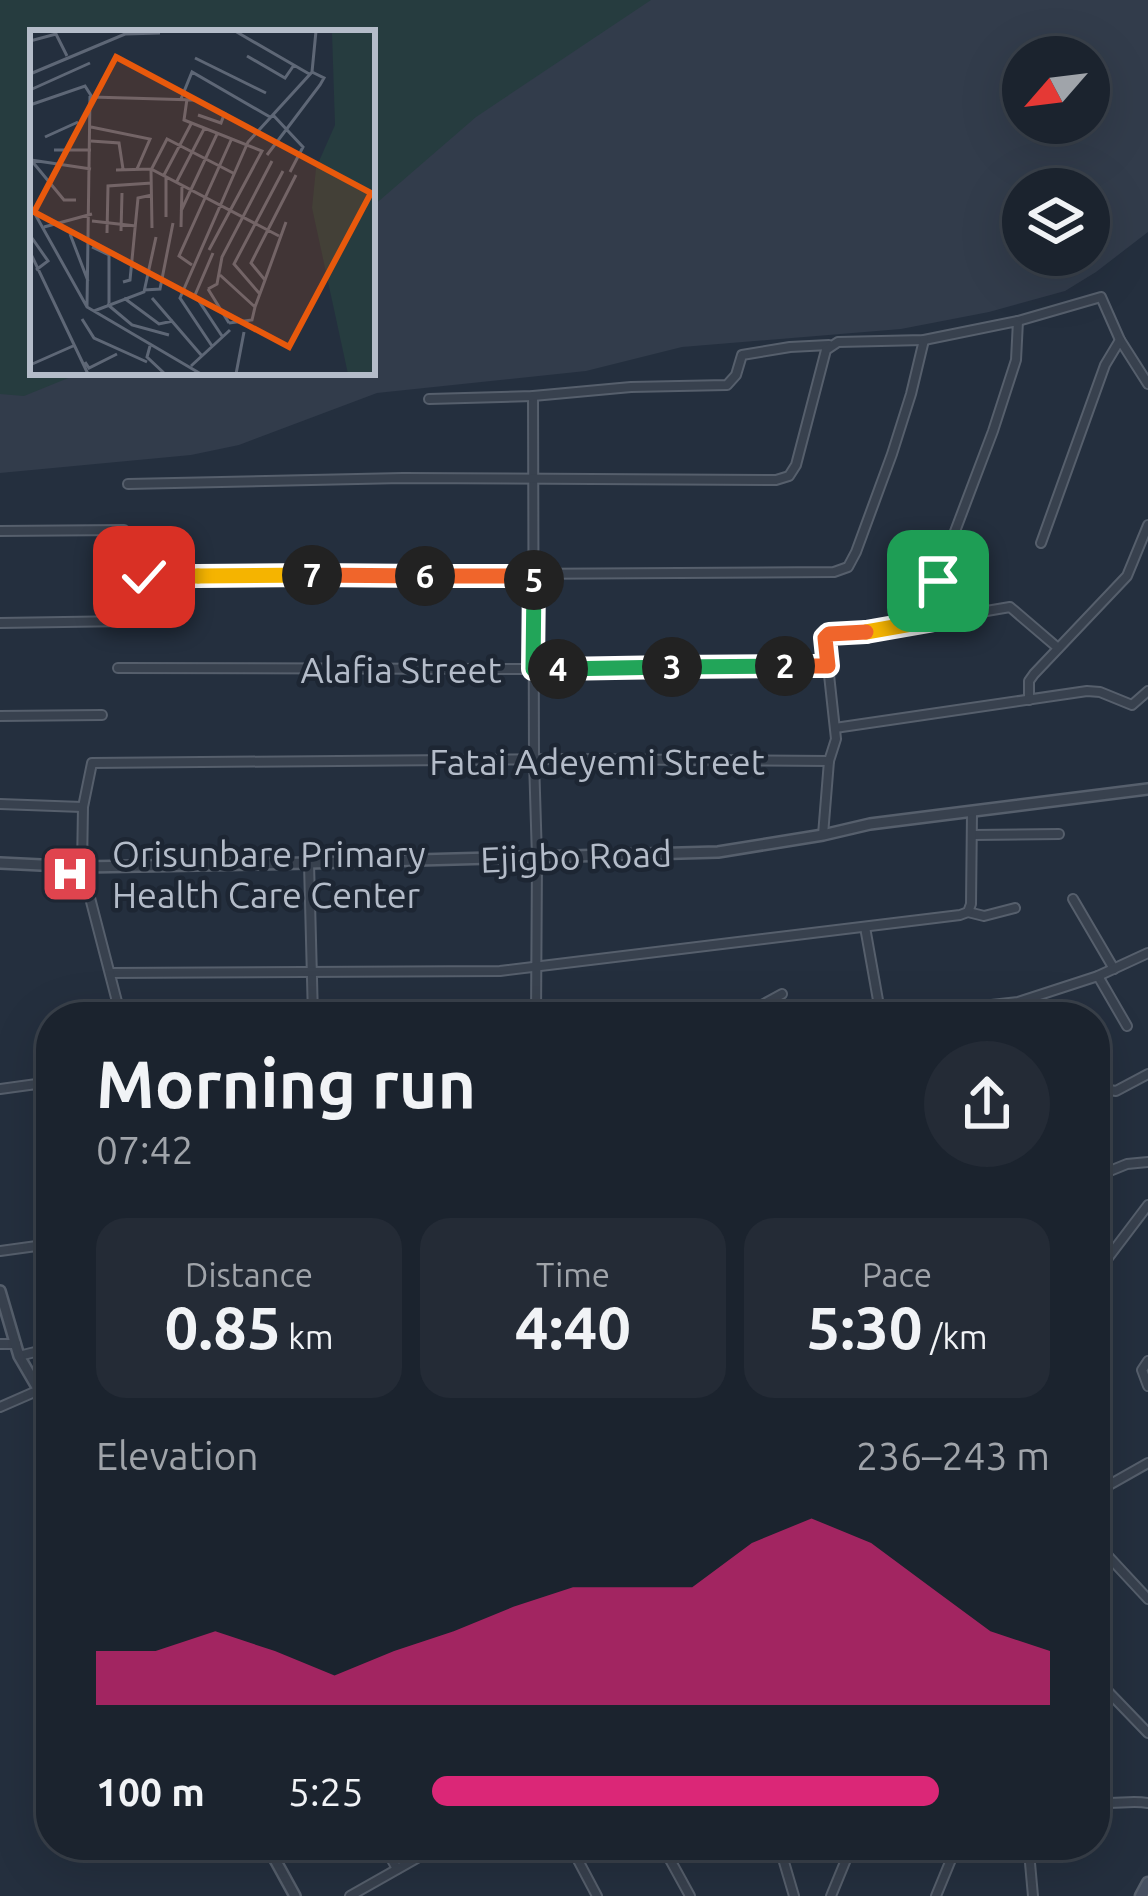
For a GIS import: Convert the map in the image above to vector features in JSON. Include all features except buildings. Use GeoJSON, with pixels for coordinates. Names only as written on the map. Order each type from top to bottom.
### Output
{"type":"FeatureCollection","features":[{"type":"Feature","properties":{"kind":"main road"},"geometry":{"type":"LineString","coordinates":[[1141,1896],[1148,1883]]}},
{"type":"Feature","properties":{"kind":"street"},"geometry":{"type":"LineString","coordinates":[[429,399],[727,385],[748,352],[879,339],[924,340],[1018,321],[1101,297],[1120,340],[1148,384]]}},
{"type":"Feature","properties":{"kind":"street"},"geometry":{"type":"LineString","coordinates":[[940,619],[940,571],[1010,377],[1018,321]]}},
{"type":"Feature","properties":{"kind":"street"},"geometry":{"type":"LineString","coordinates":[[144,577],[834,572],[848,567],[892,454],[924,340]]}},
{"type":"Feature","properties":{"kind":"street"},"geometry":{"type":"LineString","coordinates":[[1041,543],[1105,365],[1120,340]]}},
{"type":"Feature","properties":{"kind":"street"},"geometry":{"type":"LineString","coordinates":[[128,484],[403,478],[776,480],[789,476],[796,465],[830,345]]}},
{"type":"Feature","properties":{"kind":"street"},"geometry":{"type":"LineString","coordinates":[[532,395],[536,1002]]}},
{"type":"Feature","properties":{"kind":"street"},"geometry":{"type":"LineString","coordinates":[[1029,700],[1029,681],[1127,576],[1148,525]]}},
{"type":"Feature","properties":{"kind":"street"},"geometry":{"type":"LineString","coordinates":[[0,531],[124,530]]}},
{"type":"Feature","properties":{"kind":"street"},"geometry":{"type":"LineString","coordinates":[[823,835],[829,761],[836,747],[825,638],[829,634],[1010,607],[1058,648]]}},
{"type":"Feature","properties":{"kind":"street"},"geometry":{"type":"LineString","coordinates":[[0,623],[128,621]]}},
{"type":"Feature","properties":{"kind":"street","name":"Alafia Street"},"geometry":{"type":"LineString","coordinates":[[118,668],[828,666]]}},
{"type":"Feature","properties":{"kind":"street"},"geometry":{"type":"LineString","coordinates":[[835,728],[1088,691],[1132,705],[1148,691]]}},
{"type":"Feature","properties":{"kind":"street"},"geometry":{"type":"LineString","coordinates":[[0,716],[102,715]]}},
{"type":"Feature","properties":{"kind":"street","name":"Fatai Adeyemi Street"},"geometry":{"type":"LineString","coordinates":[[117,1002],[82,867],[83,807],[92,763],[829,761]]}},
{"type":"Feature","properties":{"kind":"street","name":"Ejigbo Road"},"geometry":{"type":"LineString","coordinates":[[0,862],[82,867],[718,852],[870,824],[1148,790]]}},
{"type":"Feature","properties":{"kind":"street"},"geometry":{"type":"LineString","coordinates":[[0,804],[83,807]]}},
{"type":"Feature","properties":{"kind":"street"},"geometry":{"type":"LineString","coordinates":[[968,912],[972,813]]}},
{"type":"Feature","properties":{"kind":"street"},"geometry":{"type":"LineString","coordinates":[[973,835],[1059,834]]}},
{"type":"Feature","properties":{"kind":"street"},"geometry":{"type":"LineString","coordinates":[[309,863],[313,1002]]}},
{"type":"Feature","properties":{"kind":"street"},"geometry":{"type":"LineString","coordinates":[[1073,899],[1114,969]]}},
{"type":"Feature","properties":{"kind":"street"},"geometry":{"type":"LineString","coordinates":[[110,973],[536,968],[968,912],[983,916],[1015,908]]}},
{"type":"Feature","properties":{"kind":"street"},"geometry":{"type":"LineString","coordinates":[[865,927],[880,1002]]}},
{"type":"Feature","properties":{"kind":"street"},"geometry":{"type":"LineString","coordinates":[[1018,1002],[1098,976],[1148,953]]}},
{"type":"Feature","properties":{"kind":"street"},"geometry":{"type":"LineString","coordinates":[[1098,976],[1127,1026]]}},
{"type":"Feature","properties":{"kind":"street"},"geometry":{"type":"LineString","coordinates":[[767,1002],[782,994]]}},
{"type":"Feature","properties":{"kind":"street"},"geometry":{"type":"LineString","coordinates":[[1110,1089],[1148,1075]]}},
{"type":"Feature","properties":{"kind":"street"},"geometry":{"type":"LineString","coordinates":[[0,1089],[36,1084]]}},
{"type":"Feature","properties":{"kind":"street"},"geometry":{"type":"LineString","coordinates":[[1110,1171],[1148,1162]]}},
{"type":"Feature","properties":{"kind":"street"},"geometry":{"type":"LineString","coordinates":[[1110,1255],[1148,1205]]}},
{"type":"Feature","properties":{"kind":"street"},"geometry":{"type":"LineString","coordinates":[[0,1251],[36,1246]]}},
{"type":"Feature","properties":{"kind":"street"},"geometry":{"type":"LineString","coordinates":[[0,1292],[18,1350],[36,1384]]}},
{"type":"Feature","properties":{"kind":"street"},"geometry":{"type":"LineString","coordinates":[[0,1345],[36,1349]]}},
{"type":"Feature","properties":{"kind":"street"},"geometry":{"type":"LineString","coordinates":[[1148,1361],[1142,1370],[1148,1386]]}},
{"type":"Feature","properties":{"kind":"street"},"geometry":{"type":"LineString","coordinates":[[0,1407],[36,1391]]}},
{"type":"Feature","properties":{"kind":"street"},"geometry":{"type":"LineString","coordinates":[[1110,1485],[1148,1463]]}},
{"type":"Feature","properties":{"kind":"street"},"geometry":{"type":"LineString","coordinates":[[1110,1558],[1148,1599]]}},
{"type":"Feature","properties":{"kind":"street"},"geometry":{"type":"LineString","coordinates":[[1110,1694],[1148,1733]]}},
{"type":"Feature","properties":{"kind":"street"},"geometry":{"type":"LineString","coordinates":[[1110,1804],[1148,1803]]}},
{"type":"Feature","properties":{"kind":"street"},"geometry":{"type":"LineString","coordinates":[[275,1860],[295,1896]]}},
{"type":"Feature","properties":{"kind":"street"},"geometry":{"type":"LineString","coordinates":[[392,1860],[397,1869]]}},
{"type":"Feature","properties":{"kind":"street"},"geometry":{"type":"LineString","coordinates":[[350,1896],[413,1860]]}},
{"type":"Feature","properties":{"kind":"street"},"geometry":{"type":"LineString","coordinates":[[578,1860],[597,1896]]}},
{"type":"Feature","properties":{"kind":"street"},"geometry":{"type":"LineString","coordinates":[[670,1860],[690,1896]]}},
{"type":"Feature","properties":{"kind":"street"},"geometry":{"type":"LineString","coordinates":[[783,1860],[794,1896]]}},
{"type":"Feature","properties":{"kind":"street"},"geometry":{"type":"LineString","coordinates":[[831,1896],[846,1860]]}},
{"type":"Feature","properties":{"kind":"street"},"geometry":{"type":"LineString","coordinates":[[935,1896],[951,1860]]}},
{"type":"Feature","properties":{"kind":"street"},"geometry":{"type":"LineString","coordinates":[[1030,1863],[1033,1896]]}},
{"type":"Feature","properties":{"kind":"shaded area"},"geometry":{"type":"Polygon","coordinates":[[[0,0],[1148,0],[1148,232],[1110,261],[1110,168],[1002,168],[1002,276],[1089,276],[1065,291],[901,329],[682,347],[586,371],[377,393],[239,445],[191,455],[0,473],[0,0]]]}},
{"type":"Feature","properties":{"kind":"green space"},"geometry":{"type":"Polygon","coordinates":[[[0,0],[651,0],[476,117],[375,204],[375,30],[30,30],[30,375],[76,375],[24,396],[0,394],[0,0]]]}},
{"type":"Feature","properties":{"kind":"place","name":"Orisunbare Primary Health Care Center"},"geometry":{"type":"Point","coordinates":[70,874]}},
{"type":"Feature","properties":{"kind":"route"},"geometry":{"type":"LineString","coordinates":[[144,577],[534,576],[533,669],[828,666],[825,638],[829,634],[940,619],[938,581]]}}]}
